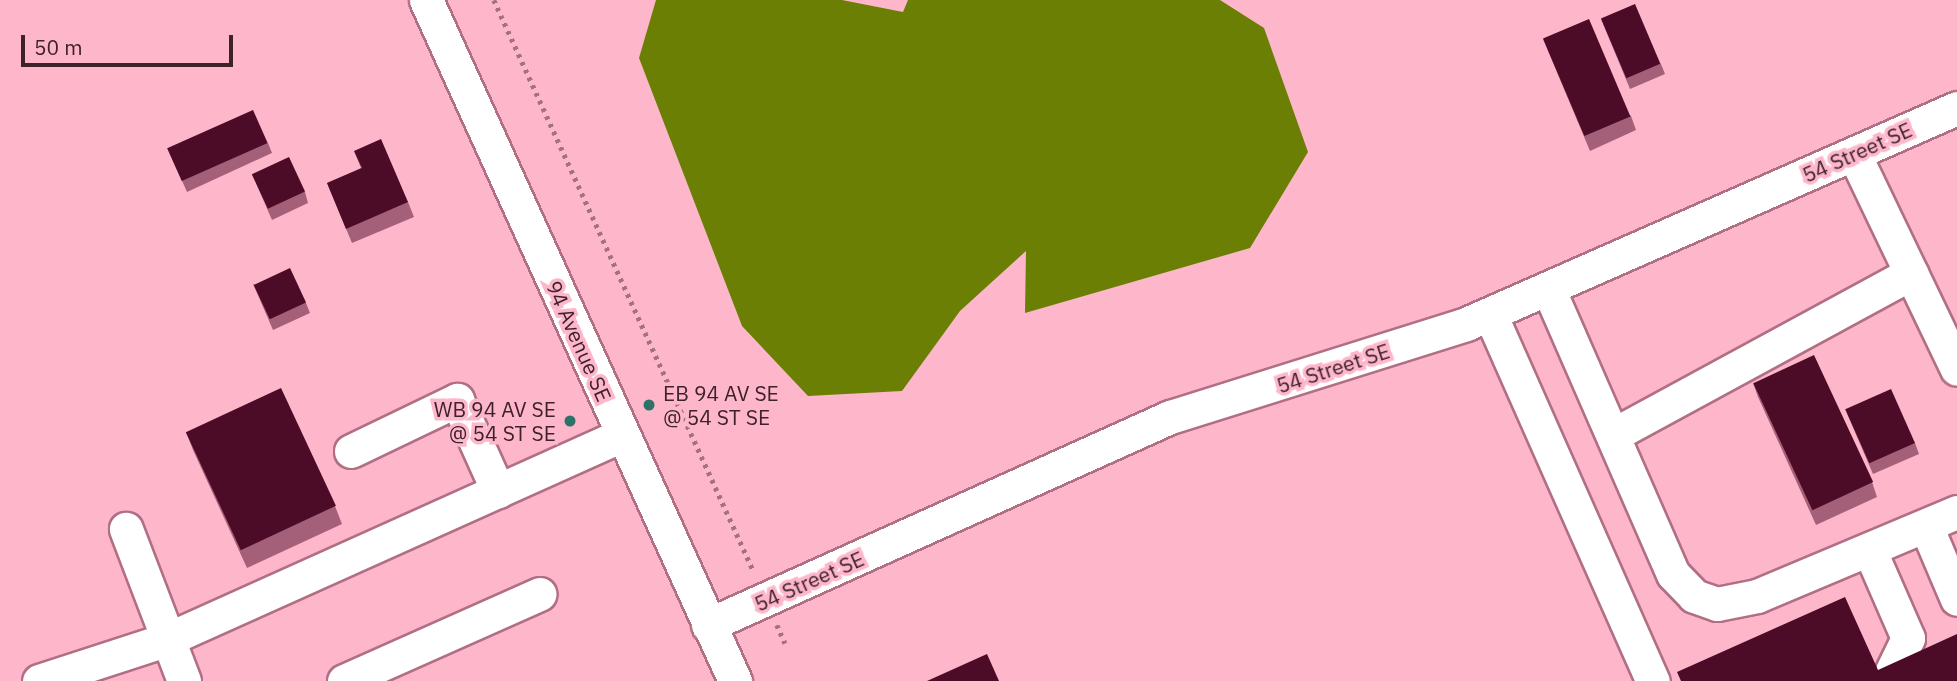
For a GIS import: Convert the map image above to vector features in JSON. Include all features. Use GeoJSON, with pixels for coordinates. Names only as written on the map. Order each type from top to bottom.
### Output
{"type":"FeatureCollection","features":[{"type":"Feature","properties":{"kind":"street","name":"94 Avenue SE"},"geometry":{"type":"LineString","coordinates":[[426,0],[735,681]]}},
{"type":"Feature","properties":{"kind":"street","name":"54 Street SE"},"geometry":{"type":"LineString","coordinates":[[708,625],[1170,417],[1490,314],[1957,108]]}},
{"type":"Feature","properties":{"kind":"street"},"geometry":{"type":"LineString","coordinates":[[1854,154],[1957,369]]}},
{"type":"Feature","properties":{"kind":"street"},"geometry":{"type":"LineString","coordinates":[[1615,433],[1911,273]]}},
{"type":"Feature","properties":{"kind":"street"},"geometry":{"type":"LineString","coordinates":[[1548,288],[1615,433],[1673,574],[1694,596],[1717,604],[1757,596],[1870,551],[1957,512]]}},
{"type":"Feature","properties":{"kind":"street"},"geometry":{"type":"LineString","coordinates":[[1490,314],[1653,681]]}},
{"type":"Feature","properties":{"kind":"street"},"geometry":{"type":"LineString","coordinates":[[351,451],[457,400],[498,491]]}},
{"type":"Feature","properties":{"kind":"street"},"geometry":{"type":"LineString","coordinates":[[47,679],[168,639],[622,435]]}},
{"type":"Feature","properties":{"kind":"street"},"geometry":{"type":"LineString","coordinates":[[1926,526],[1957,599]]}},
{"type":"Feature","properties":{"kind":"street"},"geometry":{"type":"LineString","coordinates":[[126,529],[184,681]]}},
{"type":"Feature","properties":{"kind":"street"},"geometry":{"type":"LineString","coordinates":[[1870,551],[1908,638],[1892,671]]}},
{"type":"Feature","properties":{"kind":"street"},"geometry":{"type":"LineString","coordinates":[[344,681],[539,594]]}},
{"type":"Feature","properties":{"kind":"path"},"geometry":{"type":"LineString","coordinates":[[494,0],[785,643]]}},
{"type":"Feature","properties":{"kind":"shaded area"},"geometry":{"type":"Polygon","coordinates":[[[656,0],[842,0],[903,12],[908,0],[1220,0],[1264,28],[1308,152],[1250,248],[1025,313],[1026,251],[960,311],[902,391],[808,396],[742,326],[639,58],[656,0]]]}},
{"type":"Feature","properties":{"kind":"building"},"geometry":{"type":"Polygon","coordinates":[[[1635,4],[1660,64],[1626,78],[1601,18],[1635,4]]]}},
{"type":"Feature","properties":{"kind":"building"},"geometry":{"type":"Polygon","coordinates":[[[1589,19],[1630,117],[1584,136],[1543,39],[1589,19]]]}},
{"type":"Feature","properties":{"kind":"building"},"geometry":{"type":"Polygon","coordinates":[[[253,110],[268,143],[182,181],[167,148],[253,110]]]}},
{"type":"Feature","properties":{"kind":"building"},"geometry":{"type":"Polygon","coordinates":[[[381,139],[408,202],[346,229],[327,183],[362,168],[354,151],[381,139]]]}},
{"type":"Feature","properties":{"kind":"building"},"geometry":{"type":"Polygon","coordinates":[[[289,157],[305,191],[268,209],[252,174],[289,157]]]}},
{"type":"Feature","properties":{"kind":"building"},"geometry":{"type":"Polygon","coordinates":[[[290,268],[306,302],[270,319],[254,285],[290,268]]]}},
{"type":"Feature","properties":{"kind":"building"},"geometry":{"type":"Polygon","coordinates":[[[1814,355],[1873,482],[1812,510],[1753,383],[1814,355]]]}},
{"type":"Feature","properties":{"kind":"building"},"geometry":{"type":"Polygon","coordinates":[[[281,388],[336,506],[241,550],[186,432],[281,388]]]}},
{"type":"Feature","properties":{"kind":"building"},"geometry":{"type":"Polygon","coordinates":[[[1891,389],[1915,443],[1869,463],[1845,409],[1891,389]]]}},
{"type":"Feature","properties":{"kind":"building"},"geometry":{"type":"Polygon","coordinates":[[[1845,597],[1878,670],[1957,634],[1957,681],[1681,681],[1677,672],[1845,597]]]}},
{"type":"Feature","properties":{"kind":"building"},"geometry":{"type":"Polygon","coordinates":[[[987,654],[999,681],[927,681],[987,654]]]}},
{"type":"Feature","properties":{"kind":"place","name":"EB 94 AV SE @ 54 ST SE"},"geometry":{"type":"Point","coordinates":[649,405]}},
{"type":"Feature","properties":{"kind":"place","name":"WB 94 AV SE @ 54 ST SE"},"geometry":{"type":"Point","coordinates":[570,421]}}]}
